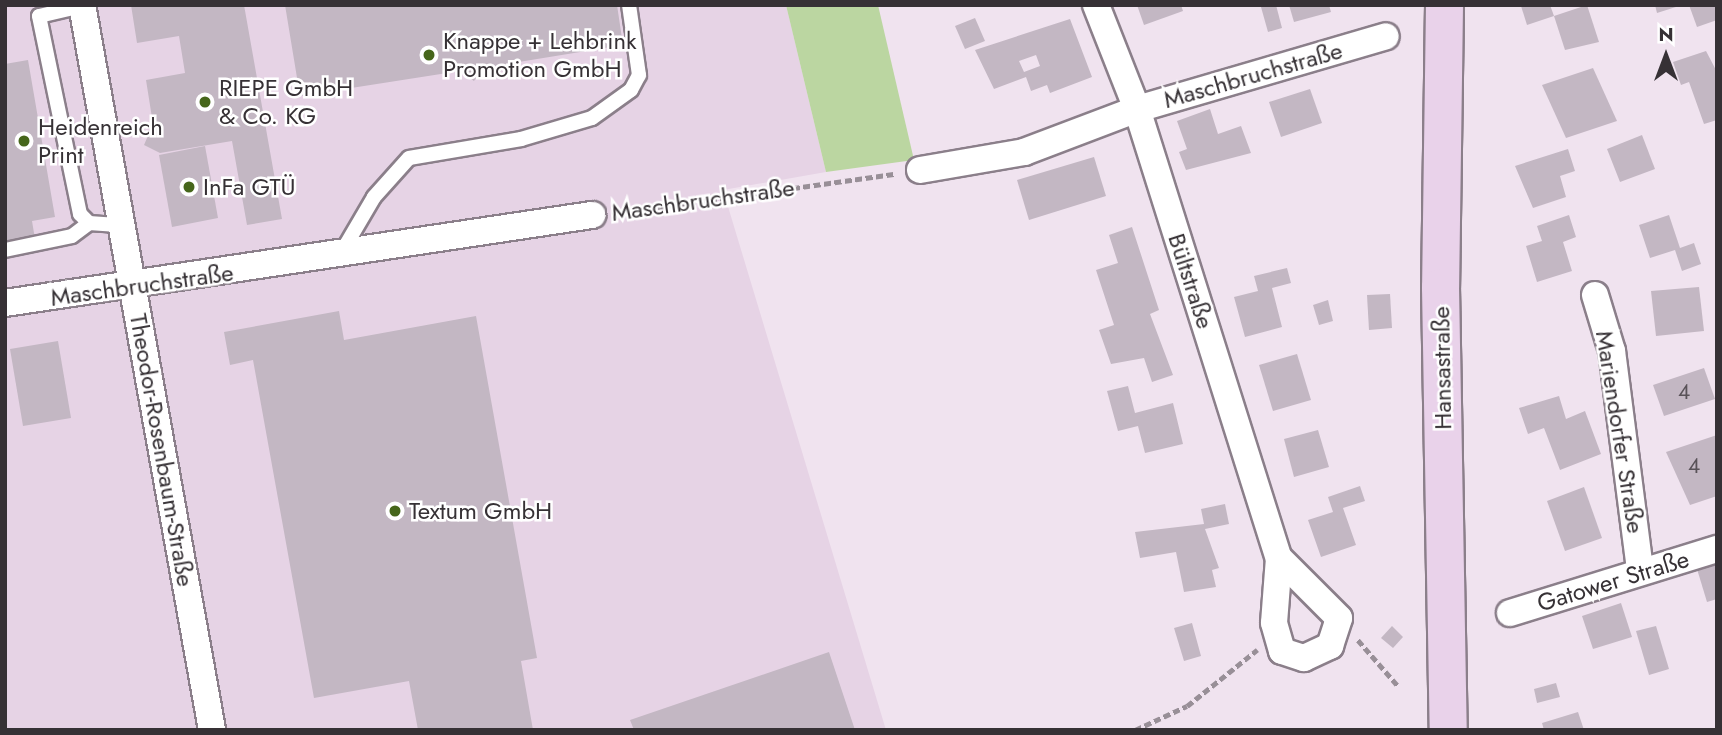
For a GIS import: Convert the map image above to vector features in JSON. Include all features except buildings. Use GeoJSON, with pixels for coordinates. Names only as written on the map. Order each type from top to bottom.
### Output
{"type":"FeatureCollection","features":[{"type":"Feature","properties":{"kind":"main road","name":"Hansastraße"},"geometry":{"type":"LineString","coordinates":[[1444,5],[1440,287],[1448,730]]}},
{"type":"Feature","properties":{"kind":"street","name":"Bültstraße"},"geometry":{"type":"LineString","coordinates":[[1096,5],[1137,109],[1279,558],[1274,623],[1282,651],[1304,658],[1330,646],[1339,618],[1279,558]]}},
{"type":"Feature","properties":{"kind":"street","name":"Theodor-Rosenbaum-Straße"},"geometry":{"type":"LineString","coordinates":[[82,6],[212,730]]}},
{"type":"Feature","properties":{"kind":"street","name":"Maschbruchstraße"},"geometry":{"type":"LineString","coordinates":[[920,170],[1024,152],[1137,109],[1386,36]]}},
{"type":"Feature","properties":{"kind":"street","name":"Maschbruchstraße"},"geometry":{"type":"LineString","coordinates":[[5,303],[132,288],[592,215]]}},
{"type":"Feature","properties":{"kind":"street","name":"Mariendorfer Straße"},"geometry":{"type":"LineString","coordinates":[[1595,295],[1612,351],[1640,569]]}},
{"type":"Feature","properties":{"kind":"street","name":"Gatower Straße"},"geometry":{"type":"LineString","coordinates":[[1510,613],[1640,569],[1717,549]]}},
{"type":"Feature","properties":{"kind":"lane"},"geometry":{"type":"LineString","coordinates":[[340,256],[374,197],[409,158],[521,139],[592,118],[631,90],[639,75],[629,5]]}},
{"type":"Feature","properties":{"kind":"lane"},"geometry":{"type":"LineString","coordinates":[[82,6],[39,16],[74,197],[89,223]]}},
{"type":"Feature","properties":{"kind":"lane"},"geometry":{"type":"LineString","coordinates":[[5,250],[72,236],[89,223],[121,225]]}},
{"type":"Feature","properties":{"kind":"path","name":"Maschbruchstraße"},"geometry":{"type":"LineString","coordinates":[[592,215],[920,170]]}},
{"type":"Feature","properties":{"kind":"path"},"geometry":{"type":"LineString","coordinates":[[1339,618],[1399,687]]}},
{"type":"Feature","properties":{"kind":"path"},"geometry":{"type":"LineString","coordinates":[[1135,730],[1187,706],[1232,675],[1274,623]]}},
{"type":"Feature","properties":{"kind":"shaded area"},"geometry":{"type":"Polygon","coordinates":[[[5,5],[786,5],[826,172],[723,190],[886,730],[5,730],[5,5]]]}},
{"type":"Feature","properties":{"kind":"green space"},"geometry":{"type":"Polygon","coordinates":[[[786,5],[878,5],[914,160],[826,172],[786,5]]]}},
{"type":"Feature","properties":{"kind":"place","name":"Knappe + Lehbrink Promotion GmbH"},"geometry":{"type":"Point","coordinates":[429,55]}},
{"type":"Feature","properties":{"kind":"place","name":"RIEPE GmbH & Co. KG"},"geometry":{"type":"Point","coordinates":[205,102]}},
{"type":"Feature","properties":{"kind":"place","name":"Heidenreich Print"},"geometry":{"type":"Point","coordinates":[24,141]}},
{"type":"Feature","properties":{"kind":"place","name":"InFa GTÜ"},"geometry":{"type":"Point","coordinates":[189,187]}},
{"type":"Feature","properties":{"kind":"place","name":"Textum GmbH"},"geometry":{"type":"Point","coordinates":[395,511]}}]}
